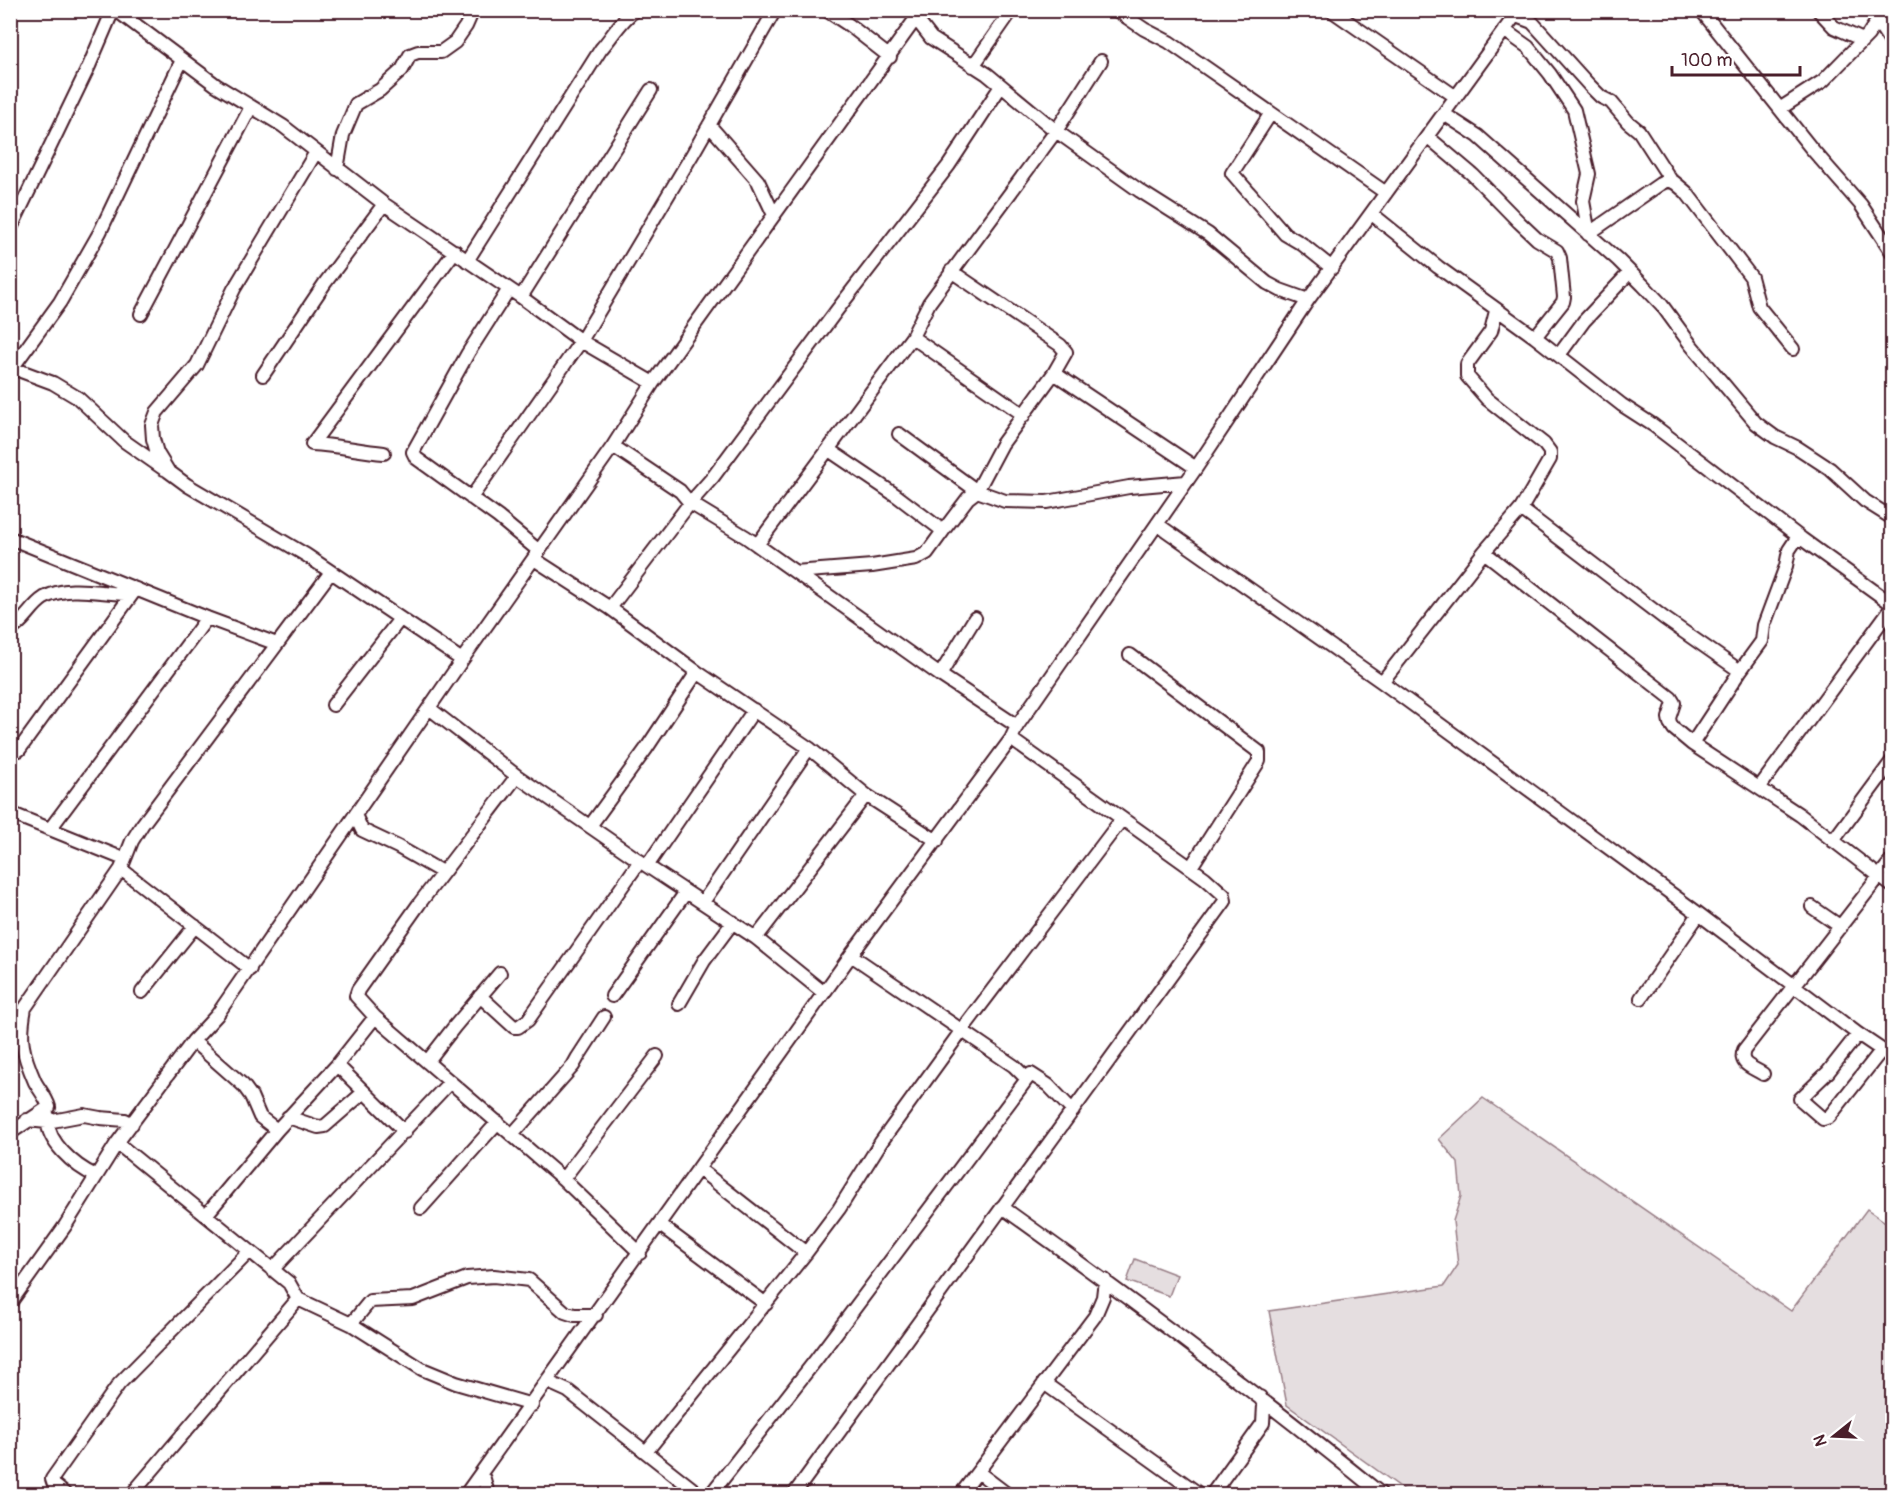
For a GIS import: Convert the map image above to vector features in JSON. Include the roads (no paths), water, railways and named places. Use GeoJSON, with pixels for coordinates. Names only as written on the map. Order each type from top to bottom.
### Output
{"type":"FeatureCollection","features":[{"type":"Feature","properties":{"kind":"street"},"geometry":{"type":"LineString","coordinates":[[10,230],[115,10],[182,60],[283,126],[384,204],[521,297],[581,341],[653,383]]}},
{"type":"Feature","properties":{"kind":"street"},"geometry":{"type":"LineString","coordinates":[[337,168],[343,135],[356,104],[380,90],[402,70],[410,55],[418,52],[441,52],[455,42],[473,10]]}},
{"type":"Feature","properties":{"kind":"street"},"geometry":{"type":"LineString","coordinates":[[467,261],[601,49],[628,15],[636,10]]}},
{"type":"Feature","properties":{"kind":"street"},"geometry":{"type":"LineString","coordinates":[[471,498],[581,341],[775,10]]}},
{"type":"Feature","properties":{"kind":"street"},"geometry":{"type":"LineString","coordinates":[[826,10],[890,57]]}},
{"type":"Feature","properties":{"kind":"street"},"geometry":{"type":"LineString","coordinates":[[973,66],[1012,10]]}},
{"type":"Feature","properties":{"kind":"street"},"geometry":{"type":"LineString","coordinates":[[1116,10],[1169,42],[1386,193]]}},
{"type":"Feature","properties":{"kind":"street"},"geometry":{"type":"LineString","coordinates":[[1331,10],[1456,97]]}},
{"type":"Feature","properties":{"kind":"street"},"geometry":{"type":"LineString","coordinates":[[1818,10],[1834,27],[1863,39]]}},
{"type":"Feature","properties":{"kind":"street"},"geometry":{"type":"LineString","coordinates":[[466,1494],[532,1405],[851,955],[1011,738],[1308,300],[1518,13],[1532,22],[1589,85],[1601,97],[1611,102],[1639,131],[1672,182],[1686,192],[1751,277],[1759,307],[1793,349]]}},
{"type":"Feature","properties":{"kind":"street"},"geometry":{"type":"LineString","coordinates":[[1709,13],[1811,148],[1865,210],[1893,252]]}},
{"type":"Feature","properties":{"kind":"street"},"geometry":{"type":"LineString","coordinates":[[1781,108],[1823,81],[1871,32],[1878,14]]}},
{"type":"Feature","properties":{"kind":"street"},"geometry":{"type":"LineString","coordinates":[[1878,14],[1893,44]]}},
{"type":"Feature","properties":{"kind":"street"},"geometry":{"type":"LineString","coordinates":[[10,1303],[65,1226],[117,1143],[250,969],[462,660],[613,446],[653,383],[920,15],[931,38]]}},
{"type":"Feature","properties":{"kind":"street"},"geometry":{"type":"LineString","coordinates":[[1504,30],[1528,47],[1550,74],[1574,110],[1589,174],[1583,201],[1587,223],[1586,232]]}},
{"type":"Feature","properties":{"kind":"street"},"geometry":{"type":"LineString","coordinates":[[900,41],[914,37],[931,38],[1001,86],[1056,131],[1140,191],[1209,234],[1267,283],[1308,300]]}},
{"type":"Feature","properties":{"kind":"street"},"geometry":{"type":"LineString","coordinates":[[182,60],[100,232],[60,302],[11,368],[53,382],[78,398],[124,441],[462,660]]}},
{"type":"Feature","properties":{"kind":"street"},"geometry":{"type":"LineString","coordinates":[[758,545],[918,329],[928,303],[1056,131],[1101,61]]}},
{"type":"Feature","properties":{"kind":"street"},"geometry":{"type":"LineString","coordinates":[[610,608],[690,502],[713,477],[837,310],[949,165],[1001,86]]}},
{"type":"Feature","properties":{"kind":"street"},"geometry":{"type":"LineString","coordinates":[[521,297],[651,90]]}},
{"type":"Feature","properties":{"kind":"street"},"geometry":{"type":"LineString","coordinates":[[141,314],[251,107]]}},
{"type":"Feature","properties":{"kind":"street"},"geometry":{"type":"LineString","coordinates":[[1271,113],[1232,172],[1285,234],[1302,244],[1332,268]]}},
{"type":"Feature","properties":{"kind":"street"},"geometry":{"type":"LineString","coordinates":[[1444,114],[1473,132],[1630,272],[1661,303],[1691,345],[1756,423],[1775,437],[1798,448],[1830,469],[1865,501],[1893,518]]}},
{"type":"Feature","properties":{"kind":"street"},"geometry":{"type":"LineString","coordinates":[[709,125],[758,181],[774,215]]}},
{"type":"Feature","properties":{"kind":"street"},"geometry":{"type":"LineString","coordinates":[[1428,137],[1473,175],[1531,233],[1557,251],[1560,258],[1563,302],[1535,337]]}},
{"type":"Feature","properties":{"kind":"street"},"geometry":{"type":"LineString","coordinates":[[168,471],[157,453],[153,439],[152,425],[158,412],[197,365],[234,289],[316,152]]}},
{"type":"Feature","properties":{"kind":"street"},"geometry":{"type":"LineString","coordinates":[[1586,232],[1664,182],[1668,180],[1672,182]]}},
{"type":"Feature","properties":{"kind":"street"},"geometry":{"type":"LineString","coordinates":[[263,375],[325,283],[384,204]]}},
{"type":"Feature","properties":{"kind":"street"},"geometry":{"type":"LineString","coordinates":[[1372,214],[1496,311],[1535,337],[1893,605],[1759,788]]}},
{"type":"Feature","properties":{"kind":"street"},"geometry":{"type":"LineString","coordinates":[[384,453],[331,444],[312,444],[454,252]]}},
{"type":"Feature","properties":{"kind":"street"},"geometry":{"type":"LineString","coordinates":[[795,572],[872,566],[916,559],[927,553],[968,498],[977,491],[1002,444],[1065,355],[1064,348],[951,271]]}},
{"type":"Feature","properties":{"kind":"street"},"geometry":{"type":"LineString","coordinates":[[1559,355],[1584,321],[1630,272]]}},
{"type":"Feature","properties":{"kind":"street"},"geometry":{"type":"LineString","coordinates":[[509,289],[468,353],[414,451],[416,458],[498,517],[537,555],[697,672],[809,748],[866,795],[937,841]]}},
{"type":"Feature","properties":{"kind":"street"},"geometry":{"type":"LineString","coordinates":[[1382,682],[1484,552],[1521,509],[1550,459],[1550,452],[1539,439],[1487,399],[1468,380],[1467,364],[1493,327],[1496,311]]}},
{"type":"Feature","properties":{"kind":"street"},"geometry":{"type":"LineString","coordinates":[[912,337],[1024,415]]}},
{"type":"Feature","properties":{"kind":"street"},"geometry":{"type":"LineString","coordinates":[[1054,373],[1196,468]]}},
{"type":"Feature","properties":{"kind":"street"},"geometry":{"type":"LineString","coordinates":[[899,434],[977,491],[1005,501],[1047,502],[1129,488],[1186,482]]}},
{"type":"Feature","properties":{"kind":"street"},"geometry":{"type":"LineString","coordinates":[[613,446],[680,491],[690,502],[758,545],[940,675],[1017,726]]}},
{"type":"Feature","properties":{"kind":"street"},"geometry":{"type":"LineString","coordinates":[[829,450],[897,496],[943,531]]}},
{"type":"Feature","properties":{"kind":"street"},"geometry":{"type":"LineString","coordinates":[[1521,509],[1664,618],[1740,671]]}},
{"type":"Feature","properties":{"kind":"street"},"geometry":{"type":"LineString","coordinates":[[1157,524],[1382,682],[1699,914],[1881,1051],[1893,1057]]}},
{"type":"Feature","properties":{"kind":"street"},"geometry":{"type":"LineString","coordinates":[[10,538],[134,592],[277,644]]}},
{"type":"Feature","properties":{"kind":"street"},"geometry":{"type":"LineString","coordinates":[[1692,744],[1762,641],[1764,625],[1790,550],[1795,541],[1802,539]]}},
{"type":"Feature","properties":{"kind":"street"},"geometry":{"type":"LineString","coordinates":[[1484,552],[1671,698],[1674,703],[1669,718],[1670,723],[1692,744],[1833,840],[1893,886]]}},
{"type":"Feature","properties":{"kind":"street"},"geometry":{"type":"LineString","coordinates":[[96,1176],[78,1167],[51,1135],[47,1122],[49,1107],[24,1057],[20,1034],[25,1008],[123,864],[132,841],[153,810],[331,573]]}},
{"type":"Feature","properties":{"kind":"street"},"geometry":{"type":"LineString","coordinates":[[10,630],[20,625],[42,599],[53,594],[78,591],[134,592]]}},
{"type":"Feature","properties":{"kind":"street"},"geometry":{"type":"LineString","coordinates":[[19,750],[134,592]]}},
{"type":"Feature","properties":{"kind":"street"},"geometry":{"type":"LineString","coordinates":[[50,829],[207,618]]}},
{"type":"Feature","properties":{"kind":"street"},"geometry":{"type":"LineString","coordinates":[[940,675],[975,618]]}},
{"type":"Feature","properties":{"kind":"street"},"geometry":{"type":"LineString","coordinates":[[333,705],[400,619]]}},
{"type":"Feature","properties":{"kind":"street"},"geometry":{"type":"LineString","coordinates":[[1130,656],[1259,752],[1259,761],[1191,867]]}},
{"type":"Feature","properties":{"kind":"street"},"geometry":{"type":"LineString","coordinates":[[590,826],[646,749],[697,672]]}},
{"type":"Feature","properties":{"kind":"street"},"geometry":{"type":"LineString","coordinates":[[429,708],[517,776],[643,864],[756,938],[824,993]]}},
{"type":"Feature","properties":{"kind":"street"},"geometry":{"type":"LineString","coordinates":[[480,996],[514,1026],[522,1026],[528,1020],[754,710]]}},
{"type":"Feature","properties":{"kind":"street"},"geometry":{"type":"LineString","coordinates":[[794,1494],[1224,903],[1224,895],[1191,867],[1011,738]]}},
{"type":"Feature","properties":{"kind":"street"},"geometry":{"type":"LineString","coordinates":[[703,902],[809,748]]}},
{"type":"Feature","properties":{"kind":"street"},"geometry":{"type":"LineString","coordinates":[[1833,840],[1893,761]]}},
{"type":"Feature","properties":{"kind":"street"},"geometry":{"type":"LineString","coordinates":[[517,776],[442,872],[356,993],[357,999],[563,1179],[640,1253]]}},
{"type":"Feature","properties":{"kind":"street"},"geometry":{"type":"LineString","coordinates":[[756,938],[866,795]]}},
{"type":"Feature","properties":{"kind":"street"},"geometry":{"type":"LineString","coordinates":[[10,813],[50,829],[123,864],[195,926],[250,969]]}},
{"type":"Feature","properties":{"kind":"street"},"geometry":{"type":"LineString","coordinates":[[355,815],[362,831],[398,847],[442,872]]}},
{"type":"Feature","properties":{"kind":"street"},"geometry":{"type":"LineString","coordinates":[[646,1452],[806,1253],[838,1209],[881,1142],[962,1030],[1122,819]]}},
{"type":"Feature","properties":{"kind":"street"},"geometry":{"type":"LineString","coordinates":[[1763,1074],[1743,1063],[1742,1054],[1758,1030],[1795,987],[1893,860]]}},
{"type":"Feature","properties":{"kind":"street"},"geometry":{"type":"LineString","coordinates":[[612,996],[686,892]]}},
{"type":"Feature","properties":{"kind":"street"},"geometry":{"type":"LineString","coordinates":[[1812,907],[1841,927]]}},
{"type":"Feature","properties":{"kind":"street"},"geometry":{"type":"LineString","coordinates":[[1641,998],[1699,914]]}},
{"type":"Feature","properties":{"kind":"street"},"geometry":{"type":"LineString","coordinates":[[679,1004],[704,961],[733,922]]}},
{"type":"Feature","properties":{"kind":"street"},"geometry":{"type":"LineString","coordinates":[[142,992],[195,926]]}},
{"type":"Feature","properties":{"kind":"street"},"geometry":{"type":"LineString","coordinates":[[851,955],[1014,1066],[1027,1079]]}},
{"type":"Feature","properties":{"kind":"street"},"geometry":{"type":"LineString","coordinates":[[427,1062],[500,974]]}},
{"type":"Feature","properties":{"kind":"street"},"geometry":{"type":"LineString","coordinates":[[206,1215],[288,1117],[337,1065],[375,1017]]}},
{"type":"Feature","properties":{"kind":"street"},"geometry":{"type":"LineString","coordinates":[[512,1135],[573,1066],[604,1017]]}},
{"type":"Feature","properties":{"kind":"street"},"geometry":{"type":"LineString","coordinates":[[1858,1034],[1828,1072],[1800,1099],[1823,1119],[1829,1117],[1881,1051]]}},
{"type":"Feature","properties":{"kind":"street"},"geometry":{"type":"LineString","coordinates":[[193,1041],[243,1085],[251,1096],[260,1117],[277,1130]]}},
{"type":"Feature","properties":{"kind":"street"},"geometry":{"type":"LineString","coordinates":[[563,1179],[657,1056]]}},
{"type":"Feature","properties":{"kind":"street"},"geometry":{"type":"LineString","coordinates":[[337,1065],[405,1132]]}},
{"type":"Feature","properties":{"kind":"street"},"geometry":{"type":"LineString","coordinates":[[711,1494],[815,1361],[1031,1074],[1040,1079],[1073,1111]]}},
{"type":"Feature","properties":{"kind":"street"},"geometry":{"type":"LineString","coordinates":[[272,1270],[450,1082]]}},
{"type":"Feature","properties":{"kind":"street"},"geometry":{"type":"LineString","coordinates":[[288,1117],[318,1127],[325,1126],[364,1092]]}},
{"type":"Feature","properties":{"kind":"street"},"geometry":{"type":"LineString","coordinates":[[10,1133],[49,1107]]}},
{"type":"Feature","properties":{"kind":"street"},"geometry":{"type":"LineString","coordinates":[[27,1120],[47,1122],[84,1115],[125,1120],[132,1124]]}},
{"type":"Feature","properties":{"kind":"street"},"geometry":{"type":"LineString","coordinates":[[421,1208],[498,1122]]}},
{"type":"Feature","properties":{"kind":"street"},"geometry":{"type":"LineString","coordinates":[[117,1143],[289,1283],[298,1299],[351,1324],[383,1346],[438,1376],[532,1405]]}},
{"type":"Feature","properties":{"kind":"street"},"geometry":{"type":"LineString","coordinates":[[699,1169],[806,1253]]}},
{"type":"Feature","properties":{"kind":"street"},"geometry":{"type":"LineString","coordinates":[[1002,1207],[1105,1280],[1260,1396],[1381,1494]]}},
{"type":"Feature","properties":{"kind":"street"},"geometry":{"type":"LineString","coordinates":[[660,1225],[766,1304]]}},
{"type":"Feature","properties":{"kind":"street"},"geometry":{"type":"LineString","coordinates":[[65,1494],[54,1485],[52,1479],[119,1384],[249,1252]]}},
{"type":"Feature","properties":{"kind":"street"},"geometry":{"type":"LineString","coordinates":[[351,1324],[370,1301],[419,1298],[429,1291],[478,1276],[529,1280],[566,1312],[573,1315],[596,1315]]}},
{"type":"Feature","properties":{"kind":"street"},"geometry":{"type":"LineString","coordinates":[[961,1494],[1095,1316],[1103,1297],[1105,1280]]}},
{"type":"Feature","properties":{"kind":"street"},"geometry":{"type":"LineString","coordinates":[[132,1494],[298,1299]]}},
{"type":"Feature","properties":{"kind":"street"},"geometry":{"type":"LineString","coordinates":[[548,1382],[568,1391],[699,1494]]}},
{"type":"Feature","properties":{"kind":"street"},"geometry":{"type":"LineString","coordinates":[[1044,1383],[1199,1494]]}},
{"type":"Feature","properties":{"kind":"street"},"geometry":{"type":"LineString","coordinates":[[1212,1494],[1263,1423],[1264,1405],[1260,1396]]}},
{"type":"Feature","properties":{"kind":"street"},"geometry":{"type":"LineString","coordinates":[[978,1472],[1007,1494]]}},
{"type":"Feature","properties":{"kind":"street"},"geometry":{"type":"LineString","coordinates":[[479,1477],[484,1479],[488,1494]]}},
{"type":"Feature","properties":{"kind":"street"},"geometry":{"type":"LineString","coordinates":[[1890,1494],[1893,1490]]}}]}
